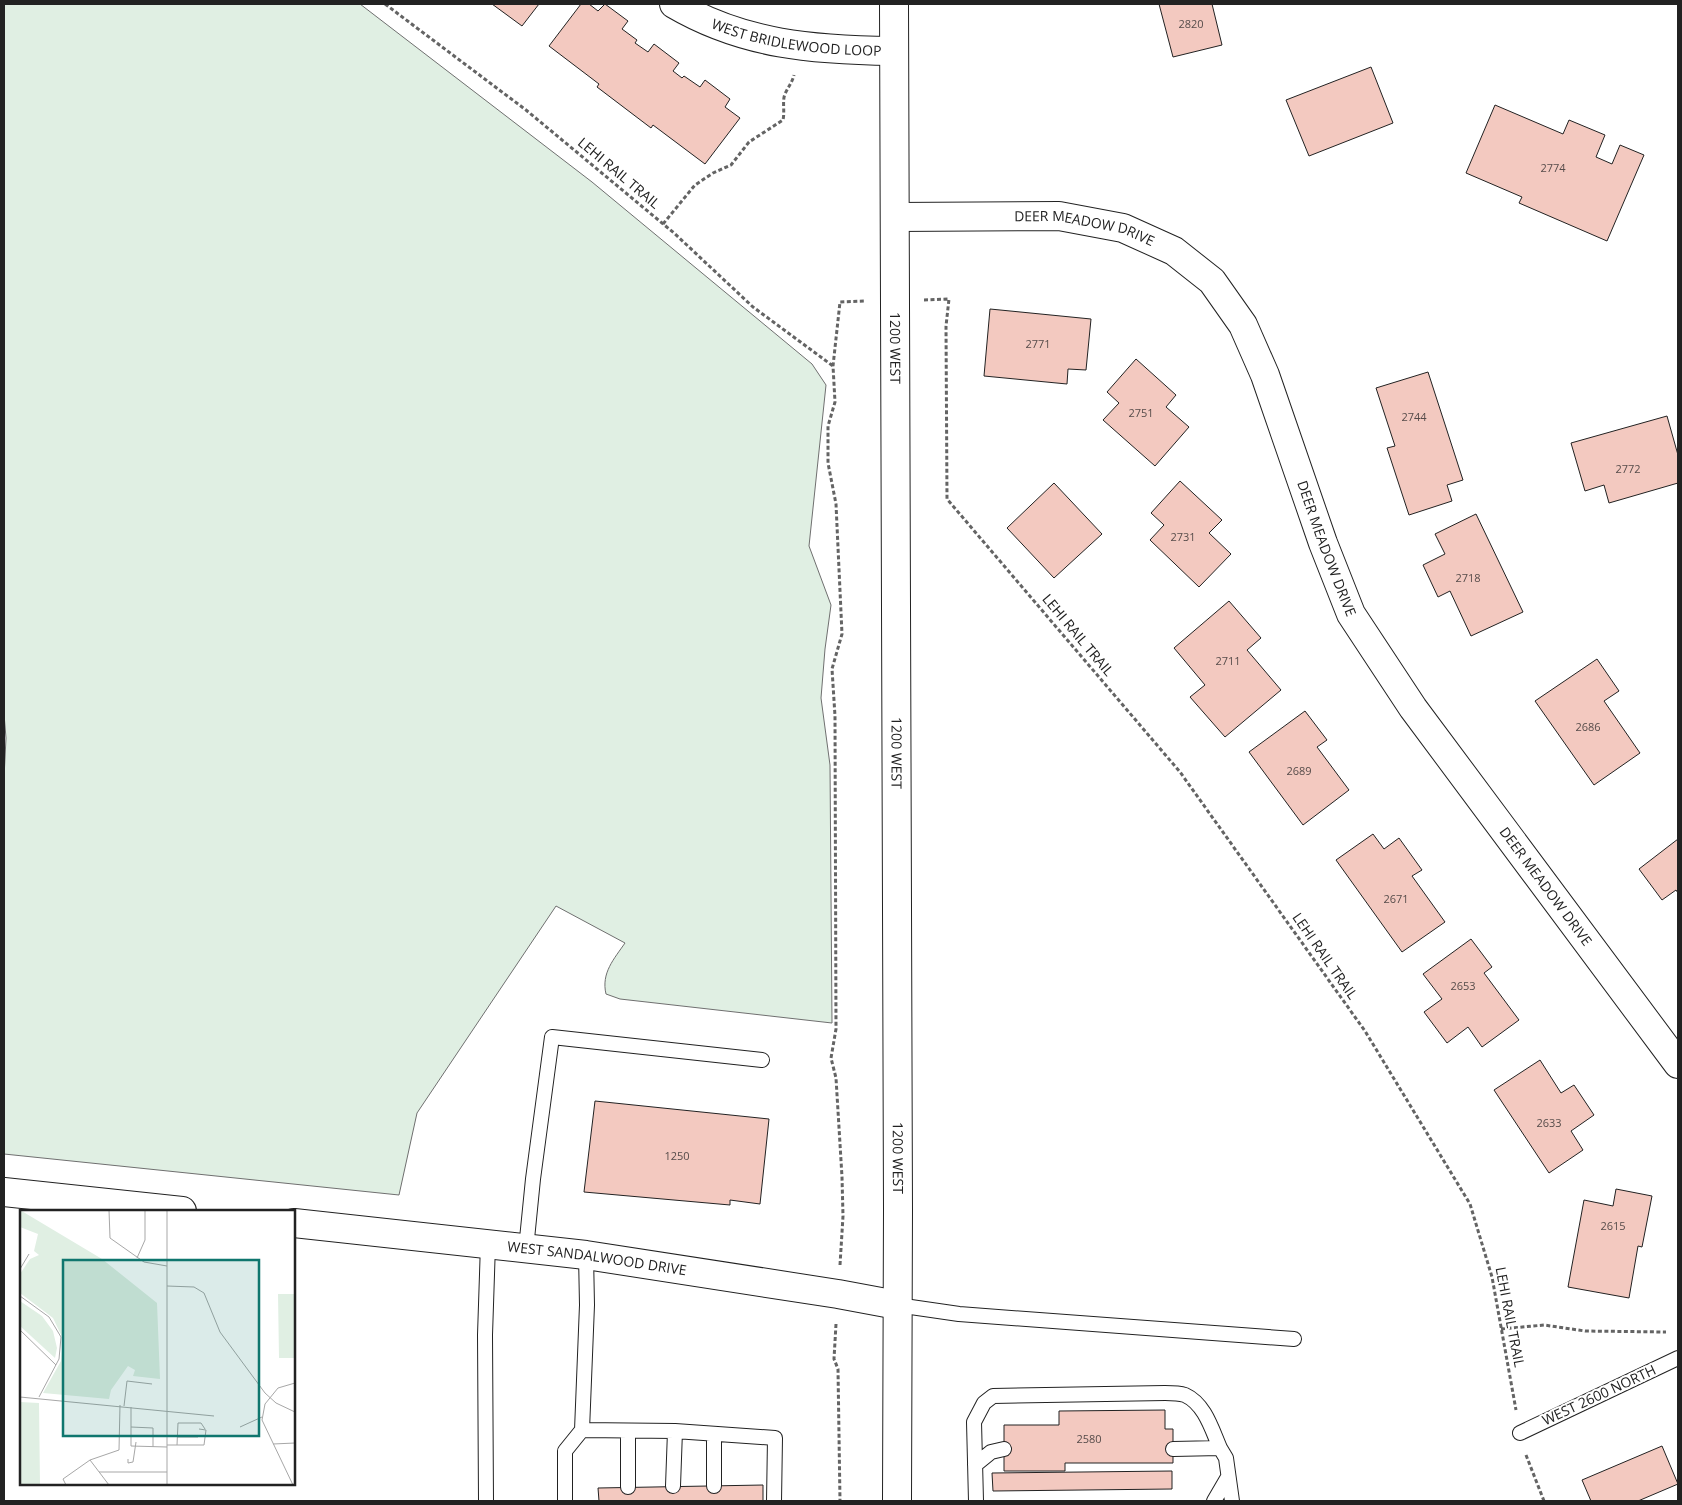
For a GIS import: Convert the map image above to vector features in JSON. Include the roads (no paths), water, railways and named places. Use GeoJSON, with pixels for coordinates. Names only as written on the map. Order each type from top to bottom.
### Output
{"type":"FeatureCollection","features":[{"type":"Feature","properties":{"kind":"street","name":"WEST BRIDLEWOOD LOOP"},"geometry":{"type":"LineString","coordinates":[[674,4],[699,18],[731,30],[765,39],[834,50],[893,51]]}},
{"type":"Feature","properties":{"kind":"street","name":"1200 WEST"},"geometry":{"type":"LineString","coordinates":[[894,4],[897,1501]]}},
{"type":"Feature","properties":{"kind":"street","name":"DEER MEADOW DRIVE"},"geometry":{"type":"LineString","coordinates":[[895,217],[1059,216],[1123,228],[1174,251],[1212,280],[1243,324],[1265,375],[1324,543],[1352,614],[1413,708],[1678,1064]]}},
{"type":"Feature","properties":{"kind":"street"},"geometry":{"type":"LineString","coordinates":[[4,1192],[173,1210]]}},
{"type":"Feature","properties":{"kind":"street","name":"WEST SANDALWOOD DRIVE"},"geometry":{"type":"LineString","coordinates":[[295,1223],[586,1255],[897,1305]]}},
{"type":"Feature","properties":{"kind":"lane"},"geometry":{"type":"LineString","coordinates":[[526,1248],[552,1037],[762,1060]]}},
{"type":"Feature","properties":{"kind":"lane"},"geometry":{"type":"LineString","coordinates":[[486,1501],[488,1244]]}},
{"type":"Feature","properties":{"kind":"lane"},"geometry":{"type":"LineString","coordinates":[[565,1501],[565,1451],[582,1430],[587,1305],[586,1255]]}},
{"type":"Feature","properties":{"kind":"lane"},"geometry":{"type":"LineString","coordinates":[[897,1305],[959,1314],[1294,1339]]}},
{"type":"Feature","properties":{"kind":"lane","name":"WEST 2600 NORTH"},"geometry":{"type":"LineString","coordinates":[[1520,1432],[1678,1358]]}},
{"type":"Feature","properties":{"kind":"lane"},"geometry":{"type":"LineString","coordinates":[[976,1501],[974,1422],[984,1403],[993,1396],[1165,1393],[1184,1394],[1195,1402],[1206,1416],[1226,1458],[1232,1501]]}},
{"type":"Feature","properties":{"kind":"lane"},"geometry":{"type":"LineString","coordinates":[[582,1430],[675,1432],[775,1438],[774,1501]]}},
{"type":"Feature","properties":{"kind":"lane"},"geometry":{"type":"LineString","coordinates":[[628,1432],[628,1487]]}},
{"type":"Feature","properties":{"kind":"lane"},"geometry":{"type":"LineString","coordinates":[[672,1486],[675,1432]]}},
{"type":"Feature","properties":{"kind":"lane"},"geometry":{"type":"LineString","coordinates":[[714,1434],[714,1486]]}},
{"type":"Feature","properties":{"kind":"lane"},"geometry":{"type":"LineString","coordinates":[[1173,1449],[1220,1448]]}},
{"type":"Feature","properties":{"kind":"lane"},"geometry":{"type":"LineString","coordinates":[[975,1465],[991,1452],[1004,1449]]}},
{"type":"Feature","properties":{"kind":"lane"},"geometry":{"type":"LineString","coordinates":[[1214,1501],[1228,1476]]}}]}
